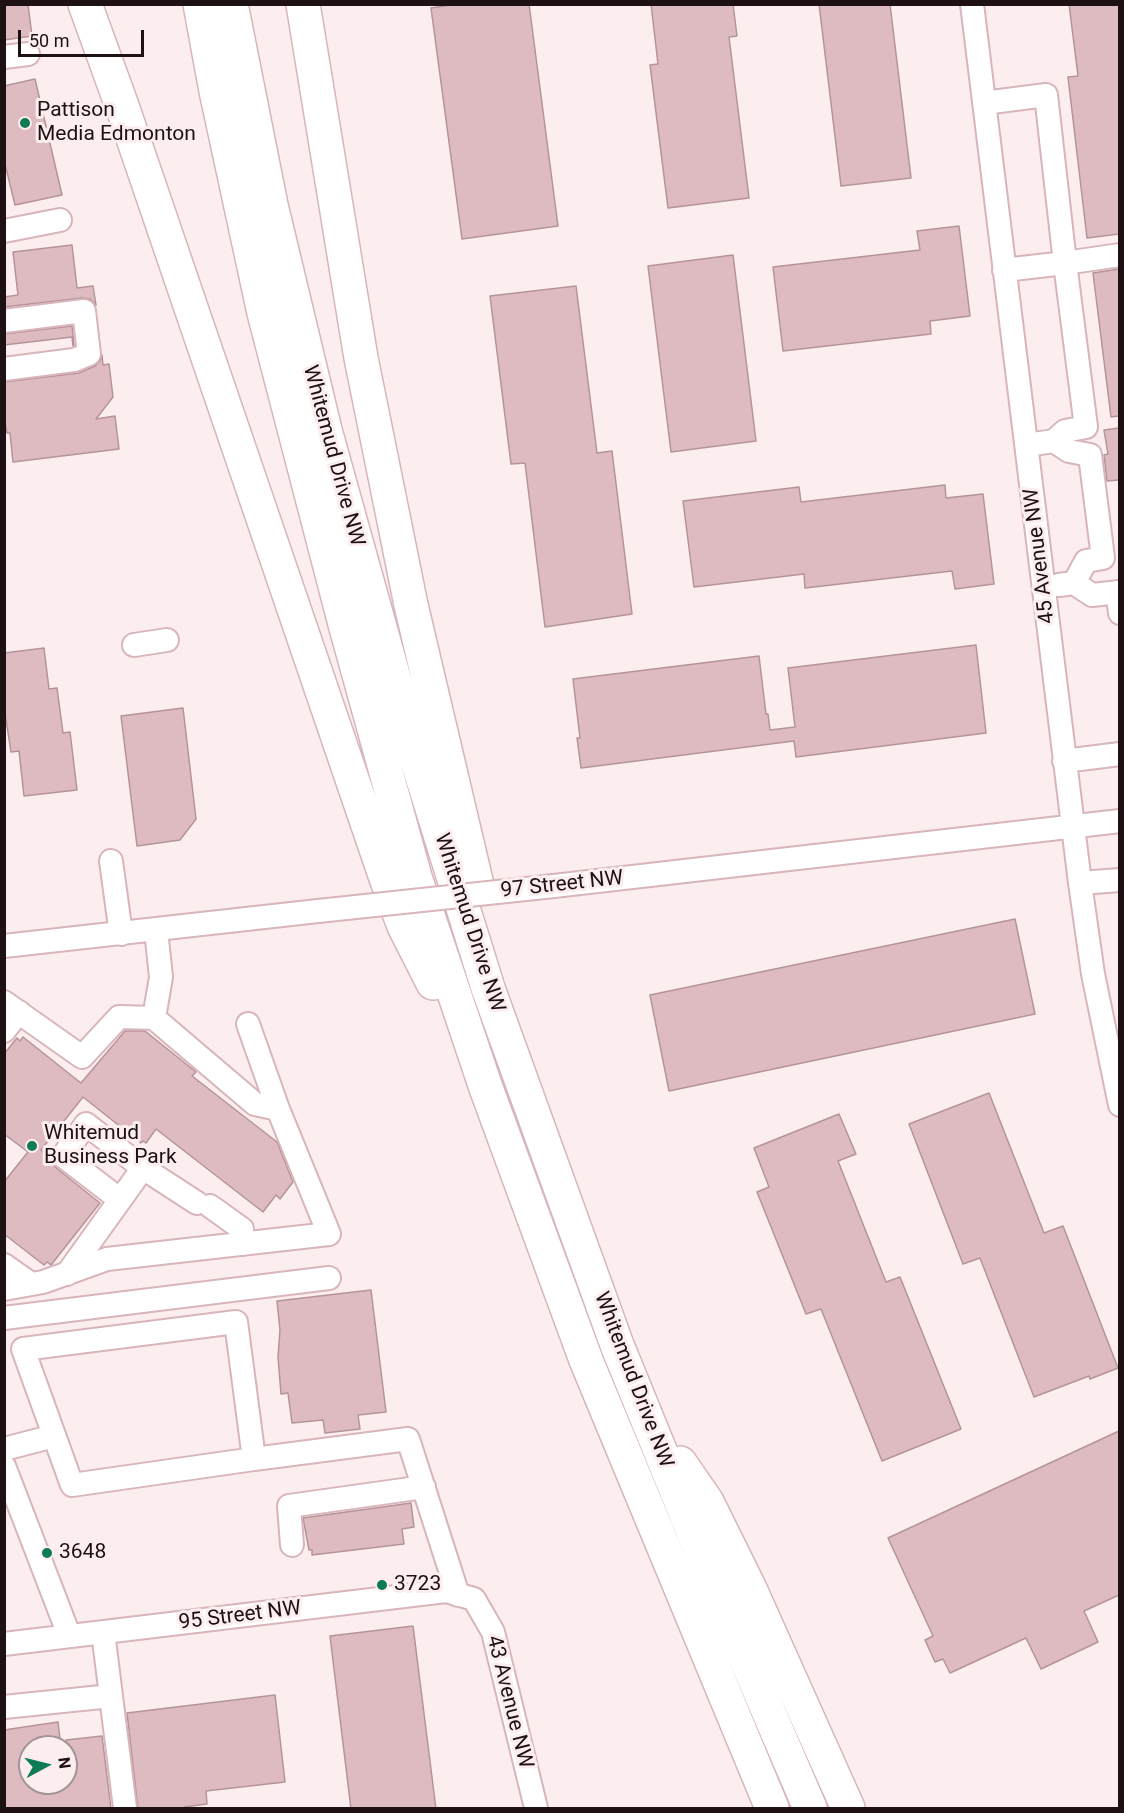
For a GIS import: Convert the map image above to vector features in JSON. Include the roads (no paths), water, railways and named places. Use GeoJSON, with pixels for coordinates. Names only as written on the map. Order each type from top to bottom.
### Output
{"type":"FeatureCollection","features":[{"type":"Feature","properties":{"kind":"highway"},"geometry":{"type":"LineString","coordinates":[[86,4],[390,890],[404,926],[486,1089]]}},
{"type":"Feature","properties":{"kind":"highway"},"geometry":{"type":"LineString","coordinates":[[94,4],[122,106]]}},
{"type":"Feature","properties":{"kind":"highway","name":"Whitemud Drive NW"},"geometry":{"type":"LineString","coordinates":[[200,4],[216,91],[264,313],[298,452],[412,866],[486,1089],[586,1360],[771,1807]]}},
{"type":"Feature","properties":{"kind":"highway","name":"Whitemud Drive NW"},"geometry":{"type":"LineString","coordinates":[[231,4],[271,205],[325,430],[416,758],[488,988],[645,1414],[810,1809]]}},
{"type":"Feature","properties":{"kind":"highway"},"geometry":{"type":"LineString","coordinates":[[303,4],[361,358],[411,605],[475,876],[482,914],[488,988]]}},
{"type":"Feature","properties":{"kind":"highway"},"geometry":{"type":"LineString","coordinates":[[645,1414],[707,1502],[750,1590],[848,1809]]}},
{"type":"Feature","properties":{"kind":"street","name":"45 Avenue NW"},"geometry":{"type":"LineString","coordinates":[[972,4],[1072,827],[1080,884],[1110,1009],[1119,1105]]}},
{"type":"Feature","properties":{"kind":"street"},"geometry":{"type":"LineString","coordinates":[[4,57],[28,54]]}},
{"type":"Feature","properties":{"kind":"street"},"geometry":{"type":"LineString","coordinates":[[984,103],[1046,95],[1086,427],[1065,431],[1054,441],[1027,445]]}},
{"type":"Feature","properties":{"kind":"street"},"geometry":{"type":"LineString","coordinates":[[4,231],[60,220]]}},
{"type":"Feature","properties":{"kind":"street"},"geometry":{"type":"LineString","coordinates":[[1004,270],[1119,255]]}},
{"type":"Feature","properties":{"kind":"street"},"geometry":{"type":"LineString","coordinates":[[4,321],[84,311],[89,354],[74,360],[4,369]]}},
{"type":"Feature","properties":{"kind":"street"},"geometry":{"type":"LineString","coordinates":[[1054,441],[1069,451],[1090,455],[1111,557],[1086,561],[1074,584]]}},
{"type":"Feature","properties":{"kind":"street"},"geometry":{"type":"LineString","coordinates":[[1043,587],[1074,584],[1092,595],[1119,599]]}},
{"type":"Feature","properties":{"kind":"street"},"geometry":{"type":"LineString","coordinates":[[134,645],[167,640]]}},
{"type":"Feature","properties":{"kind":"street"},"geometry":{"type":"LineString","coordinates":[[1064,761],[1119,754]]}},
{"type":"Feature","properties":{"kind":"street","name":"97 Street NW"},"geometry":{"type":"LineString","coordinates":[[4,946],[1119,821]]}},
{"type":"Feature","properties":{"kind":"street"},"geometry":{"type":"LineString","coordinates":[[111,861],[120,934]]}},
{"type":"Feature","properties":{"kind":"street"},"geometry":{"type":"LineString","coordinates":[[1080,884],[1119,880]]}},
{"type":"Feature","properties":{"kind":"street"},"geometry":{"type":"LineString","coordinates":[[154,1018],[161,977],[156,930]]}},
{"type":"Feature","properties":{"kind":"street"},"geometry":{"type":"LineString","coordinates":[[4,1031],[12,1007],[82,1057],[119,1017],[154,1018],[255,1104],[278,1109]]}},
{"type":"Feature","properties":{"kind":"street"},"geometry":{"type":"LineString","coordinates":[[4,1289],[67,1274],[106,1259],[329,1234],[278,1109],[248,1024]]}},
{"type":"Feature","properties":{"kind":"street"},"geometry":{"type":"LineString","coordinates":[[119,1199],[63,1156],[86,1124],[143,1168],[242,1229],[243,1244]]}},
{"type":"Feature","properties":{"kind":"street"},"geometry":{"type":"LineString","coordinates":[[67,1274],[143,1168]]}},
{"type":"Feature","properties":{"kind":"street"},"geometry":{"type":"LineString","coordinates":[[4,1265],[31,1284]]}},
{"type":"Feature","properties":{"kind":"street"},"geometry":{"type":"LineString","coordinates":[[4,1318],[329,1278]]}},
{"type":"Feature","properties":{"kind":"street"},"geometry":{"type":"LineString","coordinates":[[236,1322],[254,1459],[72,1485],[54,1436],[23,1349],[236,1322]]}},
{"type":"Feature","properties":{"kind":"street"},"geometry":{"type":"LineString","coordinates":[[4,1449],[54,1436]]}},
{"type":"Feature","properties":{"kind":"street","name":"43 Avenue NW"},"geometry":{"type":"LineString","coordinates":[[254,1459],[408,1439],[466,1597],[493,1632],[536,1809]]}},
{"type":"Feature","properties":{"kind":"street"},"geometry":{"type":"LineString","coordinates":[[4,1466],[13,1516],[69,1635]]}},
{"type":"Feature","properties":{"kind":"street"},"geometry":{"type":"LineString","coordinates":[[292,1545],[289,1506],[424,1487]]}},
{"type":"Feature","properties":{"kind":"street","name":"95 Street NW"},"geometry":{"type":"LineString","coordinates":[[4,1644],[446,1591],[466,1597]]}},
{"type":"Feature","properties":{"kind":"street"},"geometry":{"type":"LineString","coordinates":[[104,1632],[125,1809]]}},
{"type":"Feature","properties":{"kind":"street"},"geometry":{"type":"LineString","coordinates":[[4,1707],[111,1696]]}},
{"type":"Feature","properties":{"kind":"place","name":"Pattison Media Edmonton"},"geometry":{"type":"Point","coordinates":[25,123]}},
{"type":"Feature","properties":{"kind":"place","name":"Whitemud Business Park"},"geometry":{"type":"Point","coordinates":[32,1146]}},
{"type":"Feature","properties":{"kind":"place","name":"3648"},"geometry":{"type":"Point","coordinates":[47,1553]}},
{"type":"Feature","properties":{"kind":"place","name":"3723"},"geometry":{"type":"Point","coordinates":[382,1585]}}]}
